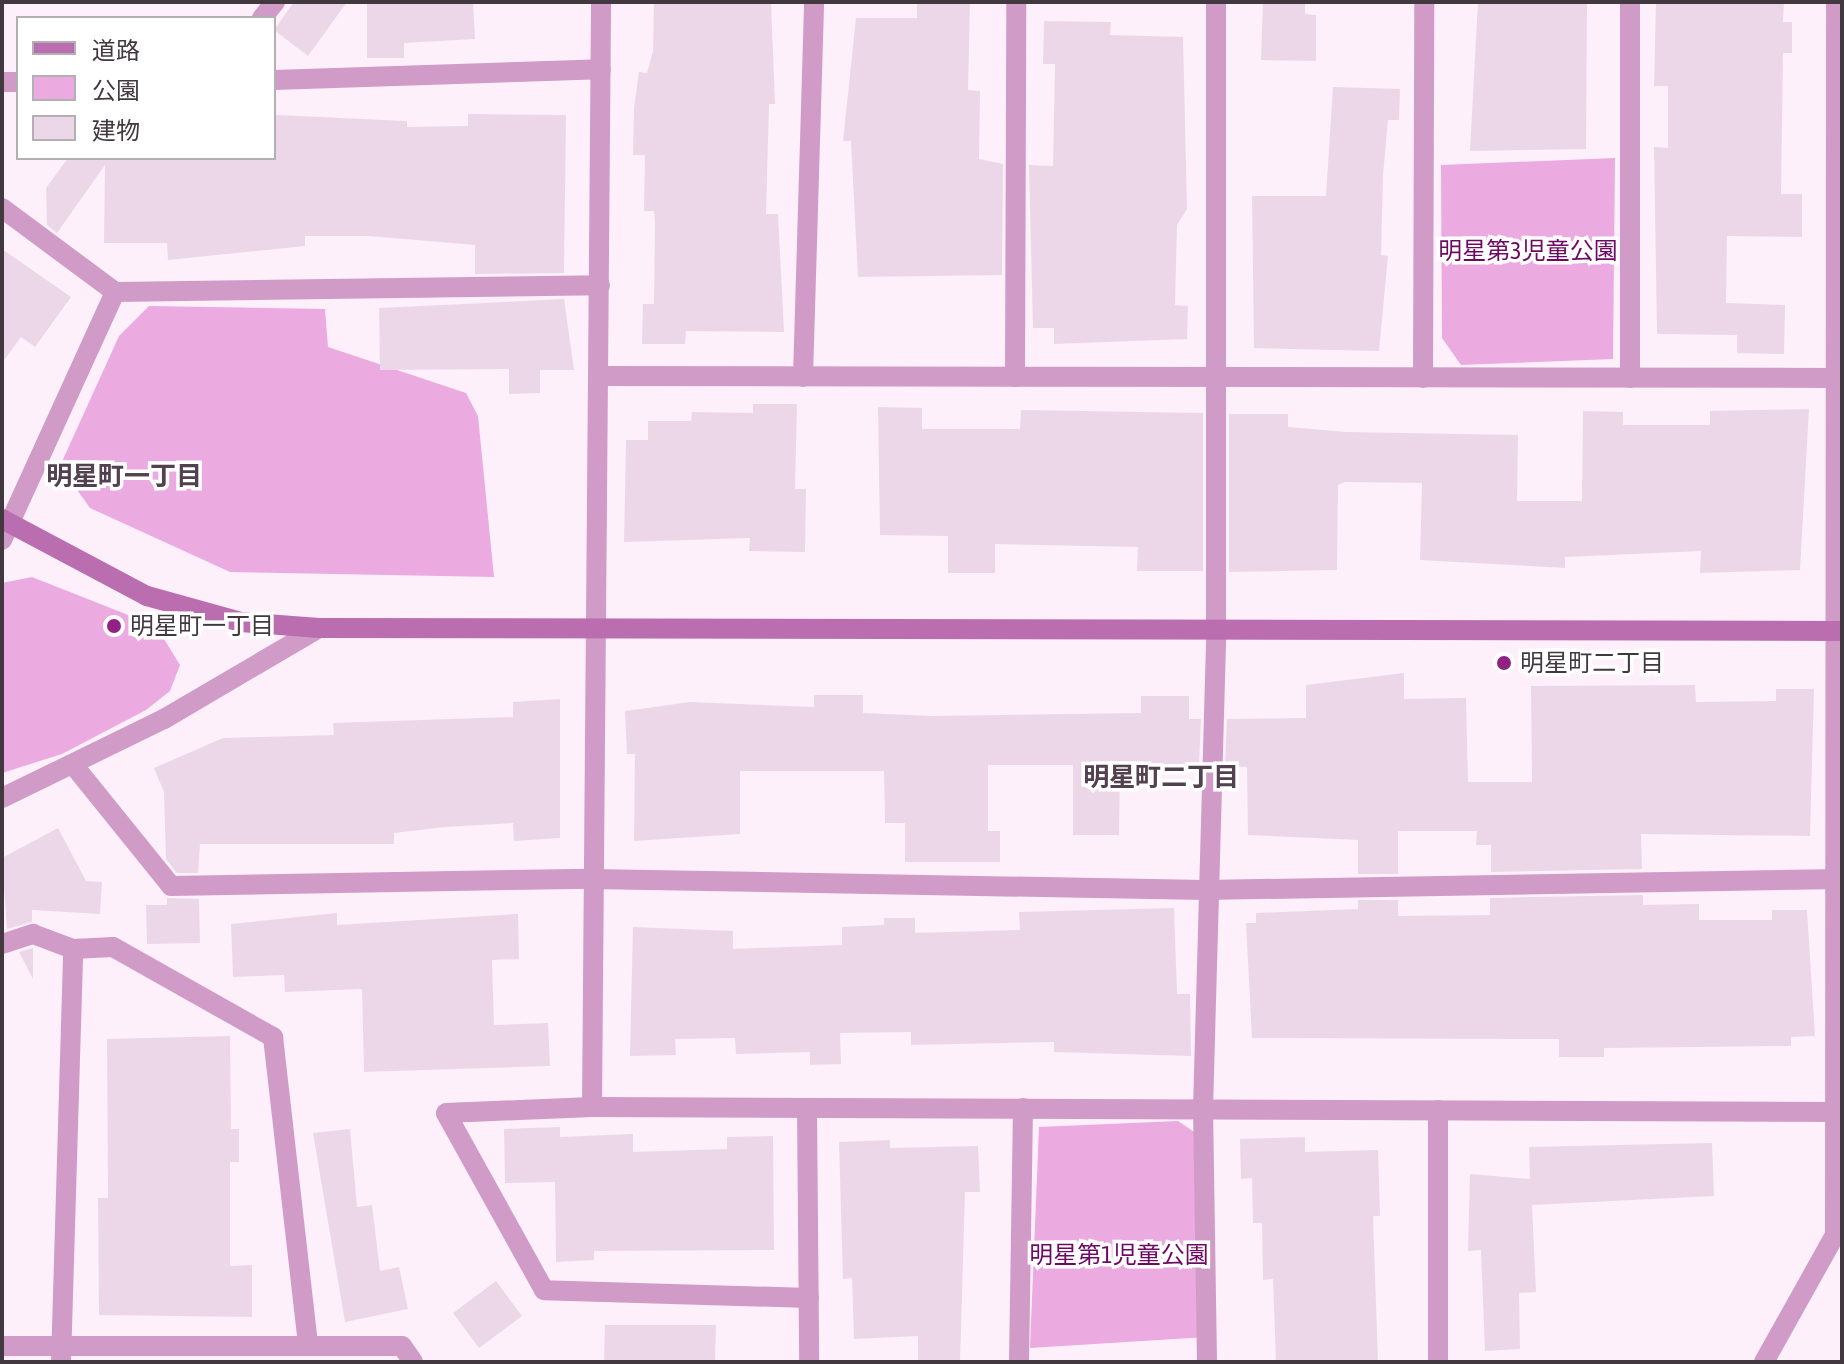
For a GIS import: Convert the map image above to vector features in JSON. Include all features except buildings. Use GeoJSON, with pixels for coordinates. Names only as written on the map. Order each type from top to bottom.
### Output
{"type":"FeatureCollection","features":[{"type":"Feature","properties":{"kind":"street"},"geometry":{"type":"LineString","coordinates":[[592,1107],[593,626],[600,376],[601,2]]}},
{"type":"Feature","properties":{"kind":"street"},"geometry":{"type":"LineString","coordinates":[[803,377],[814,2]]}},
{"type":"Feature","properties":{"kind":"street"},"geometry":{"type":"LineString","coordinates":[[1015,377],[1016,2]]}},
{"type":"Feature","properties":{"kind":"street"},"geometry":{"type":"LineString","coordinates":[[1207,1362],[1203,1109],[1205,890],[1216,634],[1216,2]]}},
{"type":"Feature","properties":{"kind":"street"},"geometry":{"type":"LineString","coordinates":[[1423,378],[1424,2]]}},
{"type":"Feature","properties":{"kind":"street"},"geometry":{"type":"LineString","coordinates":[[1630,2],[1630,378]]}},
{"type":"Feature","properties":{"kind":"street"},"geometry":{"type":"LineString","coordinates":[[1764,1362],[1835,1235],[1840,1112],[1836,2]]}},
{"type":"Feature","properties":{"kind":"street"},"geometry":{"type":"LineString","coordinates":[[276,80],[601,69]]}},
{"type":"Feature","properties":{"kind":"street"},"geometry":{"type":"LineString","coordinates":[[2,208],[115,292],[600,285]]}},
{"type":"Feature","properties":{"kind":"street"},"geometry":{"type":"LineString","coordinates":[[115,292],[5,528],[147,596],[241,622],[319,628],[593,626],[1216,634],[1837,631]]}},
{"type":"Feature","properties":{"kind":"street"},"geometry":{"type":"LineString","coordinates":[[600,376],[1838,378]]}},
{"type":"Feature","properties":{"kind":"street"},"geometry":{"type":"LineString","coordinates":[[2,798],[75,767],[319,628]]}},
{"type":"Feature","properties":{"kind":"street"},"geometry":{"type":"LineString","coordinates":[[75,767],[171,886],[592,879],[1205,890],[1838,879]]}},
{"type":"Feature","properties":{"kind":"street"},"geometry":{"type":"LineString","coordinates":[[2,944],[33,934],[73,949],[113,947],[273,1037],[308,1346]]}},
{"type":"Feature","properties":{"kind":"street"},"geometry":{"type":"LineString","coordinates":[[61,1354],[73,949]]}},
{"type":"Feature","properties":{"kind":"street"},"geometry":{"type":"LineString","coordinates":[[809,1298],[544,1290],[446,1113],[592,1107],[1840,1112]]}},
{"type":"Feature","properties":{"kind":"street"},"geometry":{"type":"LineString","coordinates":[[807,1108],[809,1362]]}},
{"type":"Feature","properties":{"kind":"street"},"geometry":{"type":"LineString","coordinates":[[1019,1362],[1023,1108]]}},
{"type":"Feature","properties":{"kind":"street"},"geometry":{"type":"LineString","coordinates":[[1438,1110],[1438,1362]]}},
{"type":"Feature","properties":{"kind":"street"},"geometry":{"type":"LineString","coordinates":[[2,1346],[61,1354],[402,1346],[413,1362]]}},
{"type":"Feature","properties":{"kind":"green space","name":"明星第3児童公園"},"geometry":{"type":"Polygon","coordinates":[[[1615,158],[1613,359],[1461,365],[1442,338],[1441,165],[1615,158]]]}},
{"type":"Feature","properties":{"kind":"green space"},"geometry":{"type":"Polygon","coordinates":[[[149,306],[325,309],[328,347],[466,393],[478,416],[494,577],[230,572],[90,508],[60,466],[119,336],[149,306]]]}},
{"type":"Feature","properties":{"kind":"green space"},"geometry":{"type":"Polygon","coordinates":[[[32,577],[156,626],[180,665],[170,691],[146,710],[62,754],[2,773],[2,583],[32,577]]]}},
{"type":"Feature","properties":{"kind":"green space","name":"明星第1児童公園"},"geometry":{"type":"Polygon","coordinates":[[[1178,1121],[1203,1138],[1207,1337],[1030,1348],[1039,1127],[1178,1121]]]}},
{"type":"Feature","properties":{"kind":"place","name":"明星町一丁目"},"geometry":{"type":"Point","coordinates":[114,626]}},
{"type":"Feature","properties":{"kind":"place","name":"明星町二丁目"},"geometry":{"type":"Point","coordinates":[1504,663]}},
{"type":"Feature","properties":{"kind":"district","name":"明星町一丁目"},"geometry":{"type":"Point","coordinates":[124,477]}},
{"type":"Feature","properties":{"kind":"district","name":"明星町二丁目"},"geometry":{"type":"Point","coordinates":[1161,778]}}]}
